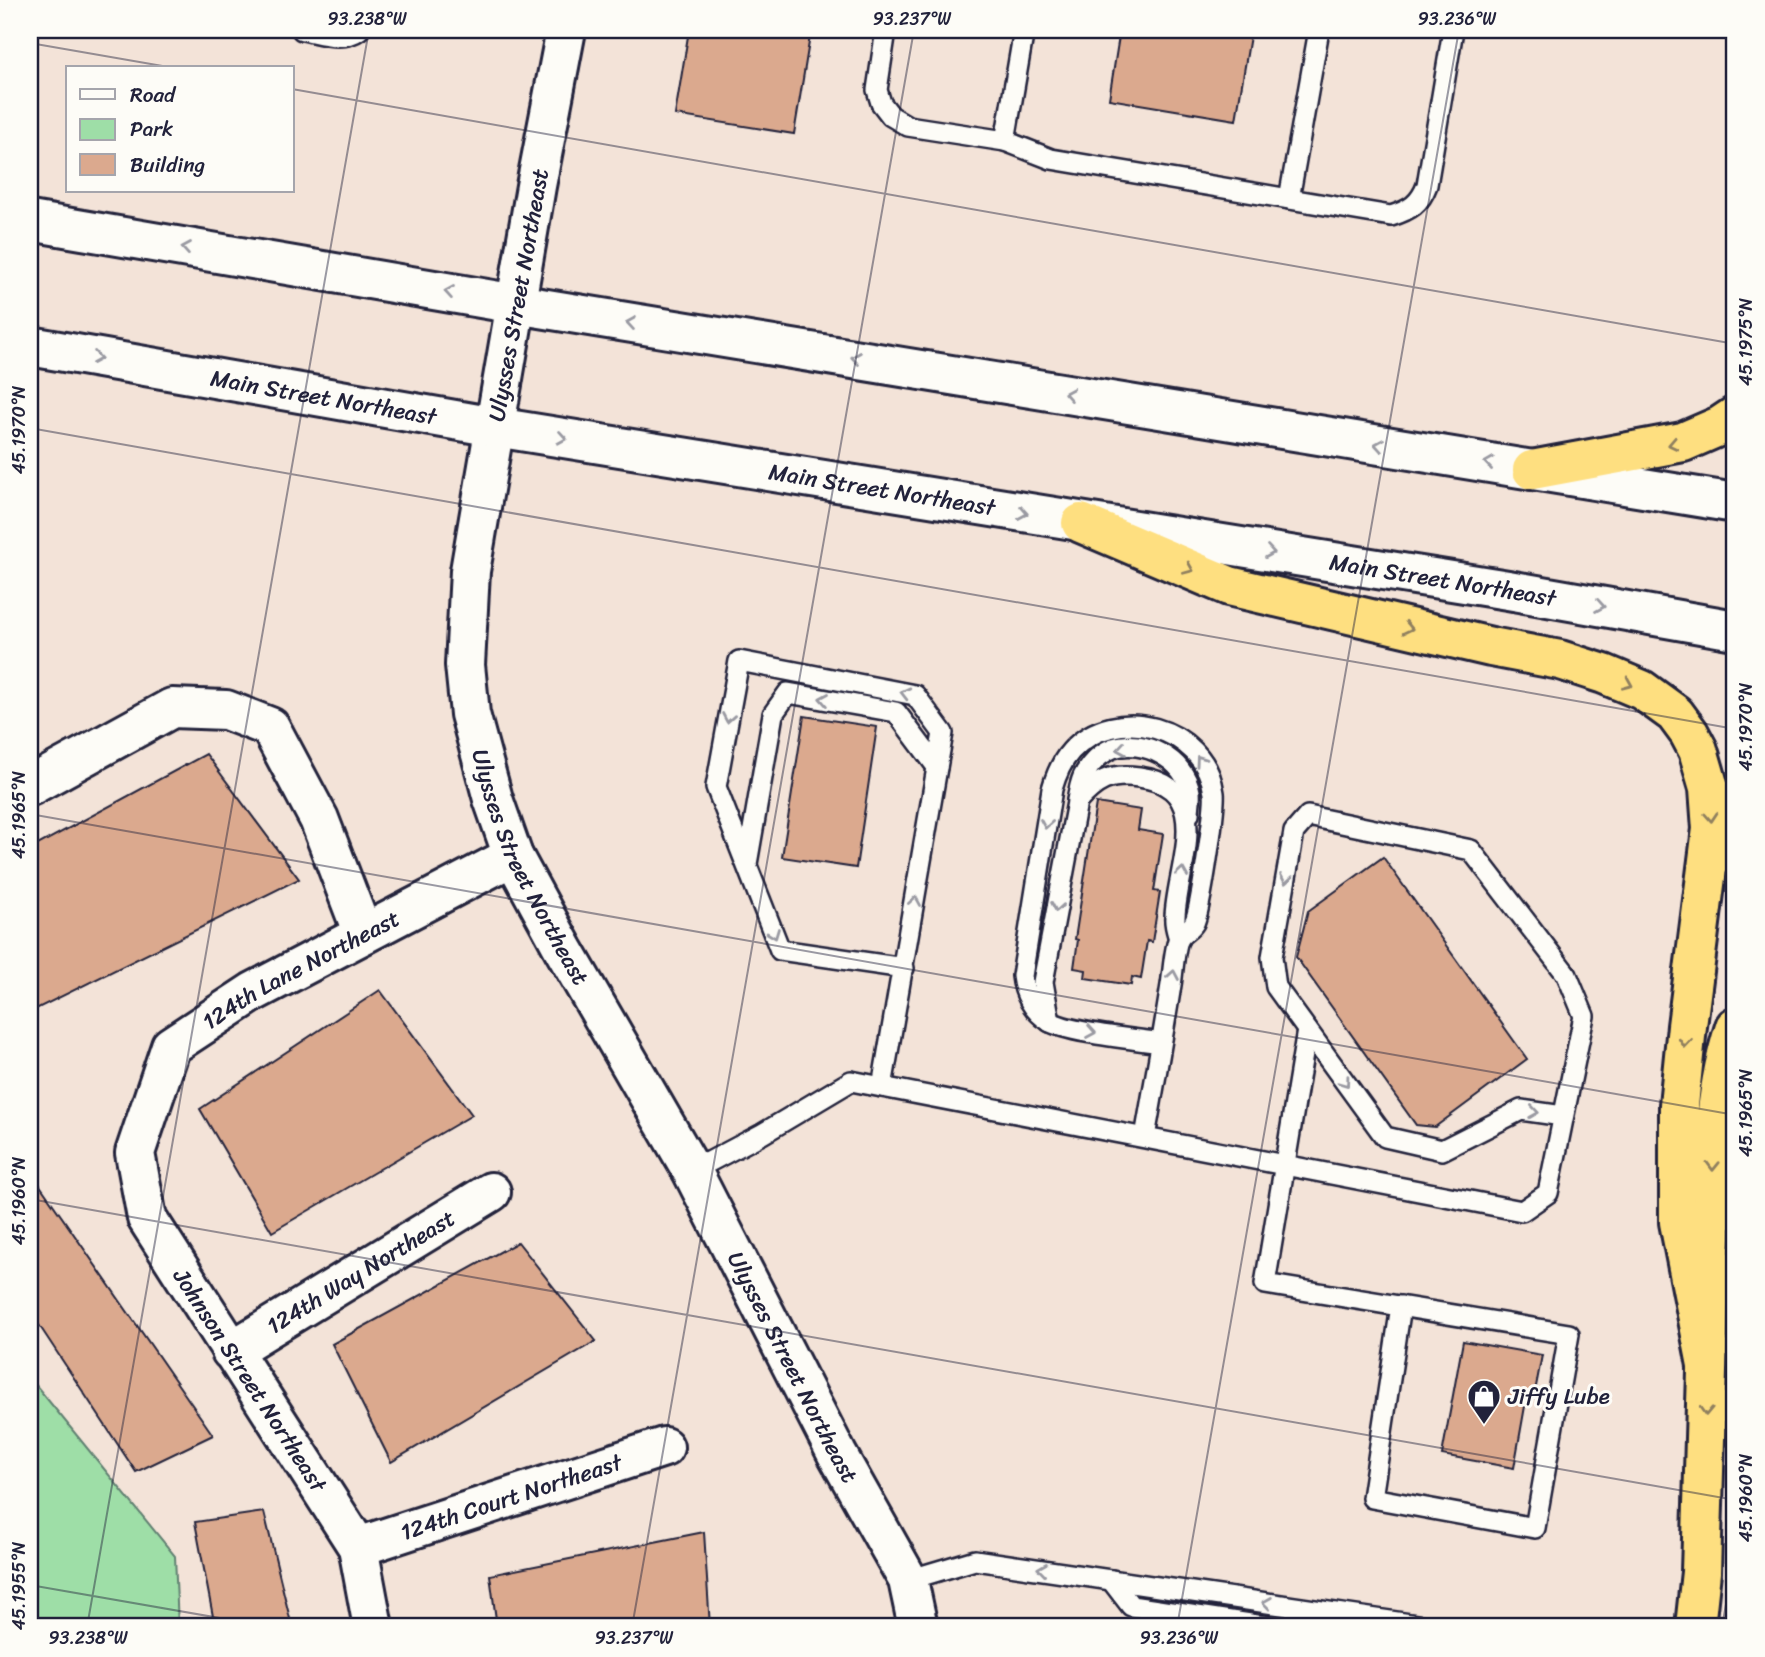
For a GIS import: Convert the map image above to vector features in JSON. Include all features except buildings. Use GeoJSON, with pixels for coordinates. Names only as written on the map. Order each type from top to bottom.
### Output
{"type":"FeatureCollection","features":[{"type":"Feature","properties":{"kind":"highway"},"geometry":{"type":"LineString","coordinates":[[1532,470],[1683,442],[1720,426],[1735,416]]}},
{"type":"Feature","properties":{"kind":"highway"},"geometry":{"type":"LineString","coordinates":[[1081,523],[1229,586],[1560,660],[1604,674],[1642,690],[1675,714],[1698,750],[1709,788],[1712,829],[1686,1026],[1679,1105],[1679,1222],[1707,1365]]}},
{"type":"Feature","properties":{"kind":"highway"},"geometry":{"type":"LineString","coordinates":[[1695,1627],[1701,1572],[1714,1137],[1719,1091],[1727,1050],[1735,1027]]}},
{"type":"Feature","properties":{"kind":"street","name":"Ulysses Street Northeast"},"geometry":{"type":"LineString","coordinates":[[566,30],[470,571],[465,665],[470,714],[482,762],[513,856],[564,950],[692,1171],[837,1454],[908,1580],[918,1627]]}},
{"type":"Feature","properties":{"kind":"street"},"geometry":{"type":"LineString","coordinates":[[30,221],[516,304],[1735,503]]}},
{"type":"Feature","properties":{"kind":"street","name":"Main Street Northeast"},"geometry":{"type":"LineString","coordinates":[[30,346],[495,427],[1508,590],[1735,630]]}},
{"type":"Feature","properties":{"kind":"street"},"geometry":{"type":"LineString","coordinates":[[30,786],[172,708],[226,710],[270,727],[319,819],[363,934]]}},
{"type":"Feature","properties":{"kind":"street","name":"124th Lane Northeast"},"geometry":{"type":"LineString","coordinates":[[142,1132],[171,1046],[253,992],[513,856]]}},
{"type":"Feature","properties":{"kind":"street","name":"Johnson Street Northeast"},"geometry":{"type":"LineString","coordinates":[[142,1132],[135,1153],[147,1218],[358,1547],[373,1627]]}},
{"type":"Feature","properties":{"kind":"street","name":"124th Way Northeast"},"geometry":{"type":"LineString","coordinates":[[231,1351],[491,1192]]}},
{"type":"Feature","properties":{"kind":"street","name":"124th Court Northeast"},"geometry":{"type":"LineString","coordinates":[[358,1547],[664,1447]]}},
{"type":"Feature","properties":{"kind":"lane"},"geometry":{"type":"LineString","coordinates":[[302,30],[340,37],[359,30]]}},
{"type":"Feature","properties":{"kind":"lane"},"geometry":{"type":"LineString","coordinates":[[886,30],[877,90],[880,103],[891,116],[908,126],[1005,141],[1051,159],[1391,216],[1407,211],[1421,200],[1427,185],[1453,30]]}},
{"type":"Feature","properties":{"kind":"lane"},"geometry":{"type":"LineString","coordinates":[[1005,141],[1024,30]]}},
{"type":"Feature","properties":{"kind":"lane"},"geometry":{"type":"LineString","coordinates":[[1289,199],[1319,30]]}},
{"type":"Feature","properties":{"kind":"lane"},"geometry":{"type":"LineString","coordinates":[[882,1087],[904,968],[943,733],[915,695],[738,661],[716,787],[780,950],[904,968]]}},
{"type":"Feature","properties":{"kind":"lane"},"geometry":{"type":"LineString","coordinates":[[747,865],[773,714],[788,693],[896,712],[937,767]]}},
{"type":"Feature","properties":{"kind":"lane"},"geometry":{"type":"LineString","coordinates":[[1161,1043],[1085,1031],[1051,1022],[1035,1009],[1024,989],[1022,976],[1052,789],[1059,769],[1071,751],[1088,737],[1107,728],[1128,724],[1149,725],[1172,734],[1192,749],[1206,768],[1214,792],[1214,817],[1195,923],[1179,939]]}},
{"type":"Feature","properties":{"kind":"lane"},"geometry":{"type":"LineString","coordinates":[[1051,1022],[1043,982],[1083,775],[1098,757],[1115,748],[1139,747],[1162,753],[1179,768],[1190,792],[1187,839],[1174,919],[1179,939],[1145,1137]]}},
{"type":"Feature","properties":{"kind":"lane"},"geometry":{"type":"LineString","coordinates":[[1077,802],[1092,785],[1107,778],[1140,777],[1161,783],[1178,797],[1188,818]]}},
{"type":"Feature","properties":{"kind":"lane"},"geometry":{"type":"LineString","coordinates":[[692,1171],[762,1134],[851,1081],[1522,1211],[1548,1193],[1584,1016],[1567,975],[1471,850],[1308,816],[1294,832],[1272,957],[1276,987],[1385,1137],[1442,1150],[1521,1110],[1563,1116]]}},
{"type":"Feature","properties":{"kind":"lane"},"geometry":{"type":"LineString","coordinates":[[1307,1030],[1265,1284],[1401,1306],[1569,1334],[1535,1528],[1372,1498],[1401,1306]]}},
{"type":"Feature","properties":{"kind":"lane"},"geometry":{"type":"LineString","coordinates":[[908,1580],[975,1560],[1431,1627]]}},
{"type":"Feature","properties":{"kind":"lane"},"geometry":{"type":"LineString","coordinates":[[1111,1580],[1131,1606],[1270,1627]]}},
{"type":"Feature","properties":{"kind":"green space"},"geometry":{"type":"Polygon","coordinates":[[[30,1378],[175,1556],[178,1627],[30,1627],[30,1378]]]}},
{"type":"Feature","properties":{"kind":"place","name":"Jiffy Lube"},"geometry":{"type":"Point","coordinates":[1484,1426]}}]}
